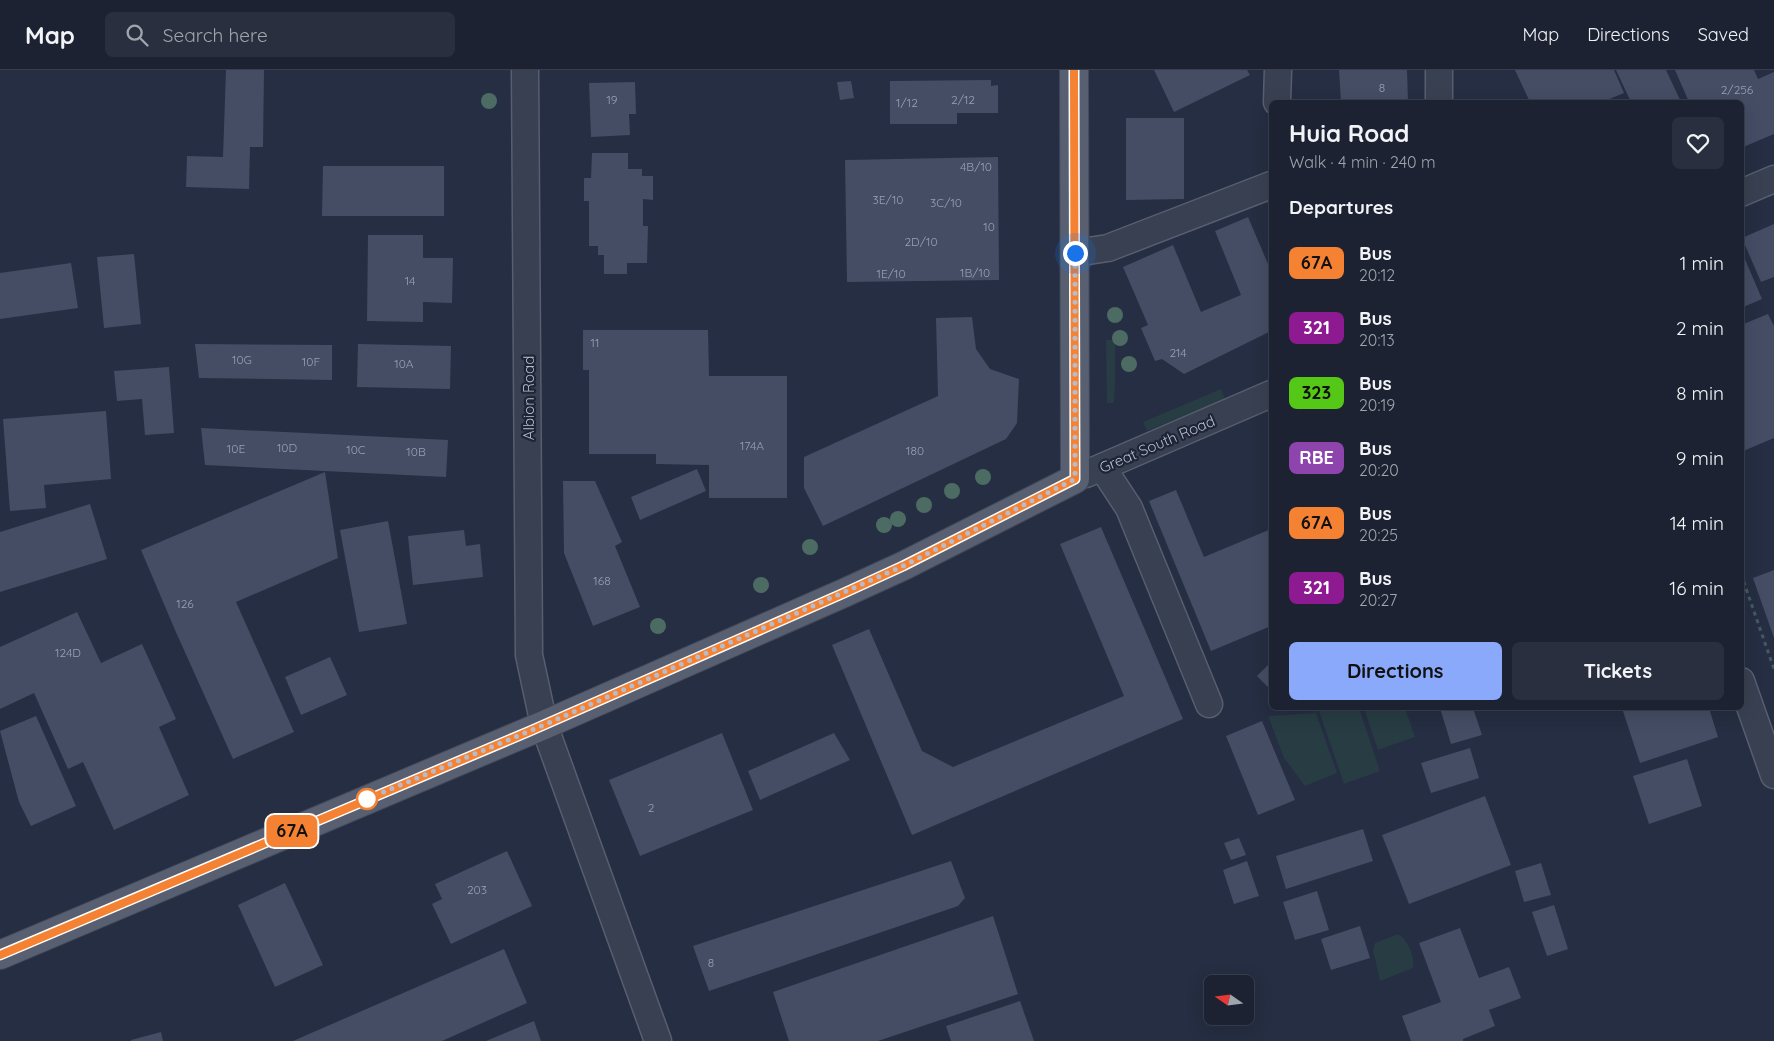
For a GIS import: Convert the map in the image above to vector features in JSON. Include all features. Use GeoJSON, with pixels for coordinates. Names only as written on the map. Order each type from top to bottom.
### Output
{"type":"FeatureCollection","features":[{"type":"Feature","properties":{"kind":"main road"},"geometry":{"type":"LineString","coordinates":[[1074,70],[1075,479]]}},
{"type":"Feature","properties":{"kind":"main road","name":"Great South Road"},"geometry":{"type":"LineString","coordinates":[[0,955],[544,725],[903,566],[1075,479]]}},
{"type":"Feature","properties":{"kind":"street","name":"Albion Road"},"geometry":{"type":"LineString","coordinates":[[525,70],[529,655],[544,725],[658,1041]]}},
{"type":"Feature","properties":{"kind":"street"},"geometry":{"type":"LineString","coordinates":[[1277,100],[1278,70]]}},
{"type":"Feature","properties":{"kind":"street"},"geometry":{"type":"LineString","coordinates":[[1439,70],[1439,100]]}},
{"type":"Feature","properties":{"kind":"street"},"geometry":{"type":"LineString","coordinates":[[1744,192],[1774,179]]}},
{"type":"Feature","properties":{"kind":"street"},"geometry":{"type":"LineString","coordinates":[[1075,253],[1108,248],[1269,187]]}},
{"type":"Feature","properties":{"kind":"street","name":"Great South Road"},"geometry":{"type":"LineString","coordinates":[[1075,479],[1269,395]]}},
{"type":"Feature","properties":{"kind":"street"},"geometry":{"type":"LineString","coordinates":[[1102,467],[1128,508],[1210,704]]}},
{"type":"Feature","properties":{"kind":"street"},"geometry":{"type":"LineString","coordinates":[[1744,690],[1774,775]]}},
{"type":"Feature","properties":{"kind":"path"},"geometry":{"type":"LineString","coordinates":[[1744,583],[1774,669]]}},
{"type":"Feature","properties":{"kind":"shaded area"},"geometry":{"type":"Polygon","coordinates":[[[1106,340],[1115,340],[1114,403],[1107,403],[1106,340]]]}},
{"type":"Feature","properties":{"kind":"shaded area"},"geometry":{"type":"Polygon","coordinates":[[[1221,389],[1225,399],[1147,431],[1143,422],[1221,389]]]}},
{"type":"Feature","properties":{"kind":"shaded area"},"geometry":{"type":"Polygon","coordinates":[[[1319,710],[1360,710],[1380,771],[1344,784],[1319,710]]]}},
{"type":"Feature","properties":{"kind":"shaded area"},"geometry":{"type":"Polygon","coordinates":[[[1365,710],[1406,710],[1415,737],[1378,750],[1365,710]]]}},
{"type":"Feature","properties":{"kind":"shaded area"},"geometry":{"type":"Polygon","coordinates":[[[1316,713],[1337,773],[1305,786],[1284,758],[1268,716],[1316,713]]]}},
{"type":"Feature","properties":{"kind":"shaded area"},"geometry":{"type":"Polygon","coordinates":[[[1398,934],[1405,940],[1410,949],[1413,958],[1413,968],[1380,981],[1373,950],[1375,943],[1398,934]]]}},
{"type":"Feature","properties":{"kind":"building"},"geometry":{"type":"Polygon","coordinates":[[[226,70],[264,70],[263,147],[250,147],[249,189],[186,187],[187,156],[223,157],[226,70]]]}},
{"type":"Feature","properties":{"kind":"building"},"geometry":{"type":"Polygon","coordinates":[[[1154,70],[1247,70],[1250,75],[1174,112],[1154,70]]]}},
{"type":"Feature","properties":{"kind":"building"},"geometry":{"type":"Polygon","coordinates":[[[1339,70],[1407,70],[1408,100],[1341,100],[1339,70]]]}},
{"type":"Feature","properties":{"kind":"building"},"geometry":{"type":"Polygon","coordinates":[[[1515,70],[1614,70],[1624,93],[1607,100],[1529,100],[1515,70]]]}},
{"type":"Feature","properties":{"kind":"building"},"geometry":{"type":"Polygon","coordinates":[[[1616,70],[1666,70],[1680,100],[1630,100],[1616,70]]]}},
{"type":"Feature","properties":{"kind":"building"},"geometry":{"type":"Polygon","coordinates":[[[1675,70],[1754,70],[1758,79],[1774,72],[1774,134],[1744,147],[1744,100],[1688,100],[1675,70]]]}},
{"type":"Feature","properties":{"kind":"building"},"geometry":{"type":"Polygon","coordinates":[[[991,80],[991,86],[998,85],[998,113],[957,113],[957,124],[890,124],[890,81],[991,80]]]}},
{"type":"Feature","properties":{"kind":"building"},"geometry":{"type":"Polygon","coordinates":[[[851,81],[854,98],[840,100],[837,82],[851,81]]]}},
{"type":"Feature","properties":{"kind":"building"},"geometry":{"type":"Polygon","coordinates":[[[635,82],[636,114],[629,114],[630,135],[591,137],[589,83],[635,82]]]}},
{"type":"Feature","properties":{"kind":"building"},"geometry":{"type":"Polygon","coordinates":[[[1126,118],[1184,118],[1184,199],[1126,200],[1126,118]]]}},
{"type":"Feature","properties":{"kind":"building"},"geometry":{"type":"Polygon","coordinates":[[[592,153],[628,153],[628,169],[642,169],[642,176],[653,176],[653,200],[643,199],[643,226],[648,226],[647,263],[627,263],[627,274],[604,274],[604,255],[598,255],[598,246],[589,246],[589,201],[584,201],[584,178],[591,178],[592,153]]]}},
{"type":"Feature","properties":{"kind":"building"},"geometry":{"type":"Polygon","coordinates":[[[998,157],[999,280],[847,282],[845,160],[998,157]]]}},
{"type":"Feature","properties":{"kind":"building"},"geometry":{"type":"Polygon","coordinates":[[[323,166],[444,166],[444,216],[322,216],[323,166]]]}},
{"type":"Feature","properties":{"kind":"building"},"geometry":{"type":"Polygon","coordinates":[[[1248,217],[1269,266],[1269,332],[1184,374],[1162,359],[1155,361],[1141,328],[1148,325],[1123,267],[1173,245],[1201,312],[1241,295],[1215,231],[1248,217]]]}},
{"type":"Feature","properties":{"kind":"building"},"geometry":{"type":"Polygon","coordinates":[[[1774,224],[1774,277],[1761,282],[1744,243],[1744,237],[1774,224]]]}},
{"type":"Feature","properties":{"kind":"building"},"geometry":{"type":"Polygon","coordinates":[[[368,235],[423,235],[423,258],[453,258],[452,303],[423,302],[423,322],[367,321],[368,235]]]}},
{"type":"Feature","properties":{"kind":"building"},"geometry":{"type":"Polygon","coordinates":[[[134,254],[141,324],[104,328],[97,257],[134,254]]]}},
{"type":"Feature","properties":{"kind":"building"},"geometry":{"type":"Polygon","coordinates":[[[1744,257],[1762,299],[1744,307],[1744,257]]]}},
{"type":"Feature","properties":{"kind":"building"},"geometry":{"type":"Polygon","coordinates":[[[71,263],[78,308],[0,319],[0,273],[71,263]]]}},
{"type":"Feature","properties":{"kind":"building"},"geometry":{"type":"Polygon","coordinates":[[[1768,314],[1774,326],[1774,438],[1744,451],[1744,324],[1768,314]]]}},
{"type":"Feature","properties":{"kind":"building"},"geometry":{"type":"Polygon","coordinates":[[[972,317],[976,349],[990,369],[1019,379],[1017,423],[1006,439],[823,526],[804,488],[804,457],[938,396],[936,318],[972,317]]]}},
{"type":"Feature","properties":{"kind":"building"},"geometry":{"type":"Polygon","coordinates":[[[583,330],[708,330],[709,376],[787,376],[787,498],[709,498],[709,465],[656,464],[656,454],[589,454],[589,370],[583,370],[583,330]]]}},
{"type":"Feature","properties":{"kind":"building"},"geometry":{"type":"Polygon","coordinates":[[[195,344],[332,345],[332,380],[199,378],[195,344]]]}},
{"type":"Feature","properties":{"kind":"building"},"geometry":{"type":"Polygon","coordinates":[[[358,344],[451,346],[450,389],[357,387],[358,344]]]}},
{"type":"Feature","properties":{"kind":"building"},"geometry":{"type":"Polygon","coordinates":[[[169,367],[174,433],[145,435],[142,399],[117,401],[114,371],[169,367]]]}},
{"type":"Feature","properties":{"kind":"building"},"geometry":{"type":"Polygon","coordinates":[[[106,411],[111,479],[44,485],[46,508],[10,511],[3,419],[106,411]]]}},
{"type":"Feature","properties":{"kind":"building"},"geometry":{"type":"Polygon","coordinates":[[[201,428],[448,440],[446,477],[205,465],[201,428]]]}},
{"type":"Feature","properties":{"kind":"building"},"geometry":{"type":"Polygon","coordinates":[[[697,469],[706,491],[640,520],[631,497],[697,469]]]}},
{"type":"Feature","properties":{"kind":"building"},"geometry":{"type":"Polygon","coordinates":[[[325,472],[338,558],[236,602],[294,732],[233,759],[141,550],[325,472]]]}},
{"type":"Feature","properties":{"kind":"building"},"geometry":{"type":"Polygon","coordinates":[[[563,481],[595,481],[622,542],[615,546],[640,607],[593,626],[564,553],[563,481]]]}},
{"type":"Feature","properties":{"kind":"building"},"geometry":{"type":"Polygon","coordinates":[[[1176,490],[1204,557],[1269,530],[1269,627],[1211,651],[1149,501],[1176,490]]]}},
{"type":"Feature","properties":{"kind":"building"},"geometry":{"type":"Polygon","coordinates":[[[90,504],[107,559],[0,592],[0,532],[90,504]]]}},
{"type":"Feature","properties":{"kind":"building"},"geometry":{"type":"Polygon","coordinates":[[[388,521],[407,624],[359,632],[340,530],[388,521]]]}},
{"type":"Feature","properties":{"kind":"building"},"geometry":{"type":"Polygon","coordinates":[[[1101,527],[1183,719],[912,835],[832,645],[869,629],[922,751],[953,767],[1124,696],[1060,544],[1101,527]]]}},
{"type":"Feature","properties":{"kind":"building"},"geometry":{"type":"Polygon","coordinates":[[[464,530],[466,546],[480,544],[483,577],[413,585],[408,536],[464,530]]]}},
{"type":"Feature","properties":{"kind":"building"},"geometry":{"type":"Polygon","coordinates":[[[1774,570],[1774,638],[1753,578],[1774,570]]]}},
{"type":"Feature","properties":{"kind":"building"},"geometry":{"type":"Polygon","coordinates":[[[77,612],[101,663],[142,644],[176,719],[159,727],[189,795],[114,830],[83,762],[68,769],[34,693],[0,709],[0,647],[77,612]]]}},
{"type":"Feature","properties":{"kind":"building"},"geometry":{"type":"Polygon","coordinates":[[[330,657],[347,695],[301,715],[285,677],[330,657]]]}},
{"type":"Feature","properties":{"kind":"building"},"geometry":{"type":"Polygon","coordinates":[[[1269,664],[1269,688],[1257,676],[1269,664]]]}},
{"type":"Feature","properties":{"kind":"building"},"geometry":{"type":"Polygon","coordinates":[[[1441,710],[1474,710],[1482,735],[1451,744],[1441,710]]]}},
{"type":"Feature","properties":{"kind":"building"},"geometry":{"type":"Polygon","coordinates":[[[1623,710],[1710,710],[1718,737],[1640,763],[1623,710]]]}},
{"type":"Feature","properties":{"kind":"building"},"geometry":{"type":"Polygon","coordinates":[[[36,716],[76,806],[31,826],[19,802],[0,731],[36,716]]]}},
{"type":"Feature","properties":{"kind":"building"},"geometry":{"type":"Polygon","coordinates":[[[1262,721],[1295,800],[1258,815],[1226,736],[1262,721]]]}},
{"type":"Feature","properties":{"kind":"building"},"geometry":{"type":"Polygon","coordinates":[[[722,733],[753,810],[640,856],[609,780],[722,733]]]}},
{"type":"Feature","properties":{"kind":"building"},"geometry":{"type":"Polygon","coordinates":[[[834,733],[850,760],[760,800],[748,771],[834,733]]]}},
{"type":"Feature","properties":{"kind":"building"},"geometry":{"type":"Polygon","coordinates":[[[1470,748],[1479,778],[1431,793],[1421,763],[1470,748]]]}},
{"type":"Feature","properties":{"kind":"building"},"geometry":{"type":"Polygon","coordinates":[[[1687,759],[1702,806],[1649,824],[1633,776],[1687,759]]]}},
{"type":"Feature","properties":{"kind":"building"},"geometry":{"type":"Polygon","coordinates":[[[1485,796],[1511,865],[1409,904],[1382,835],[1485,796]]]}},
{"type":"Feature","properties":{"kind":"building"},"geometry":{"type":"Polygon","coordinates":[[[1363,829],[1373,861],[1286,889],[1276,856],[1363,829]]]}},
{"type":"Feature","properties":{"kind":"building"},"geometry":{"type":"Polygon","coordinates":[[[1239,838],[1246,855],[1231,860],[1224,843],[1239,838]]]}},
{"type":"Feature","properties":{"kind":"building"},"geometry":{"type":"Polygon","coordinates":[[[507,851],[532,906],[451,944],[432,904],[442,899],[435,884],[507,851]]]}},
{"type":"Feature","properties":{"kind":"building"},"geometry":{"type":"Polygon","coordinates":[[[951,861],[965,898],[958,906],[709,991],[693,946],[951,861]]]}},
{"type":"Feature","properties":{"kind":"building"},"geometry":{"type":"Polygon","coordinates":[[[1247,861],[1259,896],[1234,904],[1223,870],[1247,861]]]}},
{"type":"Feature","properties":{"kind":"building"},"geometry":{"type":"Polygon","coordinates":[[[1541,863],[1551,895],[1524,902],[1515,871],[1541,863]]]}},
{"type":"Feature","properties":{"kind":"building"},"geometry":{"type":"Polygon","coordinates":[[[285,883],[323,965],[275,987],[238,905],[285,883]]]}},
{"type":"Feature","properties":{"kind":"building"},"geometry":{"type":"Polygon","coordinates":[[[1317,891],[1329,930],[1295,940],[1283,902],[1317,891]]]}},
{"type":"Feature","properties":{"kind":"building"},"geometry":{"type":"Polygon","coordinates":[[[1554,905],[1568,949],[1547,956],[1532,912],[1554,905]]]}},
{"type":"Feature","properties":{"kind":"building"},"geometry":{"type":"Polygon","coordinates":[[[993,916],[1018,994],[878,1041],[789,1041],[773,992],[993,916]]]}},
{"type":"Feature","properties":{"kind":"building"},"geometry":{"type":"Polygon","coordinates":[[[1360,926],[1370,958],[1331,970],[1321,939],[1360,926]]]}},
{"type":"Feature","properties":{"kind":"building"},"geometry":{"type":"Polygon","coordinates":[[[1460,928],[1479,978],[1509,967],[1521,998],[1489,1010],[1495,1026],[1463,1039],[1463,1041],[1411,1041],[1402,1016],[1441,1002],[1419,943],[1460,928]]]}},
{"type":"Feature","properties":{"kind":"building"},"geometry":{"type":"Polygon","coordinates":[[[504,949],[527,1003],[442,1041],[293,1041],[504,949]]]}},
{"type":"Feature","properties":{"kind":"building"},"geometry":{"type":"Polygon","coordinates":[[[1020,1001],[1034,1041],[951,1041],[946,1026],[1020,1001]]]}},
{"type":"Feature","properties":{"kind":"building"},"geometry":{"type":"Polygon","coordinates":[[[534,1021],[541,1041],[486,1041],[534,1021]]]}},
{"type":"Feature","properties":{"kind":"building"},"geometry":{"type":"Polygon","coordinates":[[[161,1032],[163,1041],[131,1041],[131,1040],[161,1032]]]}},
{"type":"Feature","properties":{"kind":"bus line","name":"67A"},"geometry":{"type":"LineString","coordinates":[[0,955],[530,731],[844,593],[903,566],[1075,479],[1074,70]]}},
{"type":"Feature","properties":{"kind":"route"},"geometry":{"type":"LineString","coordinates":[[367,799],[544,725],[903,566],[1075,479],[1075,253]]}}]}
